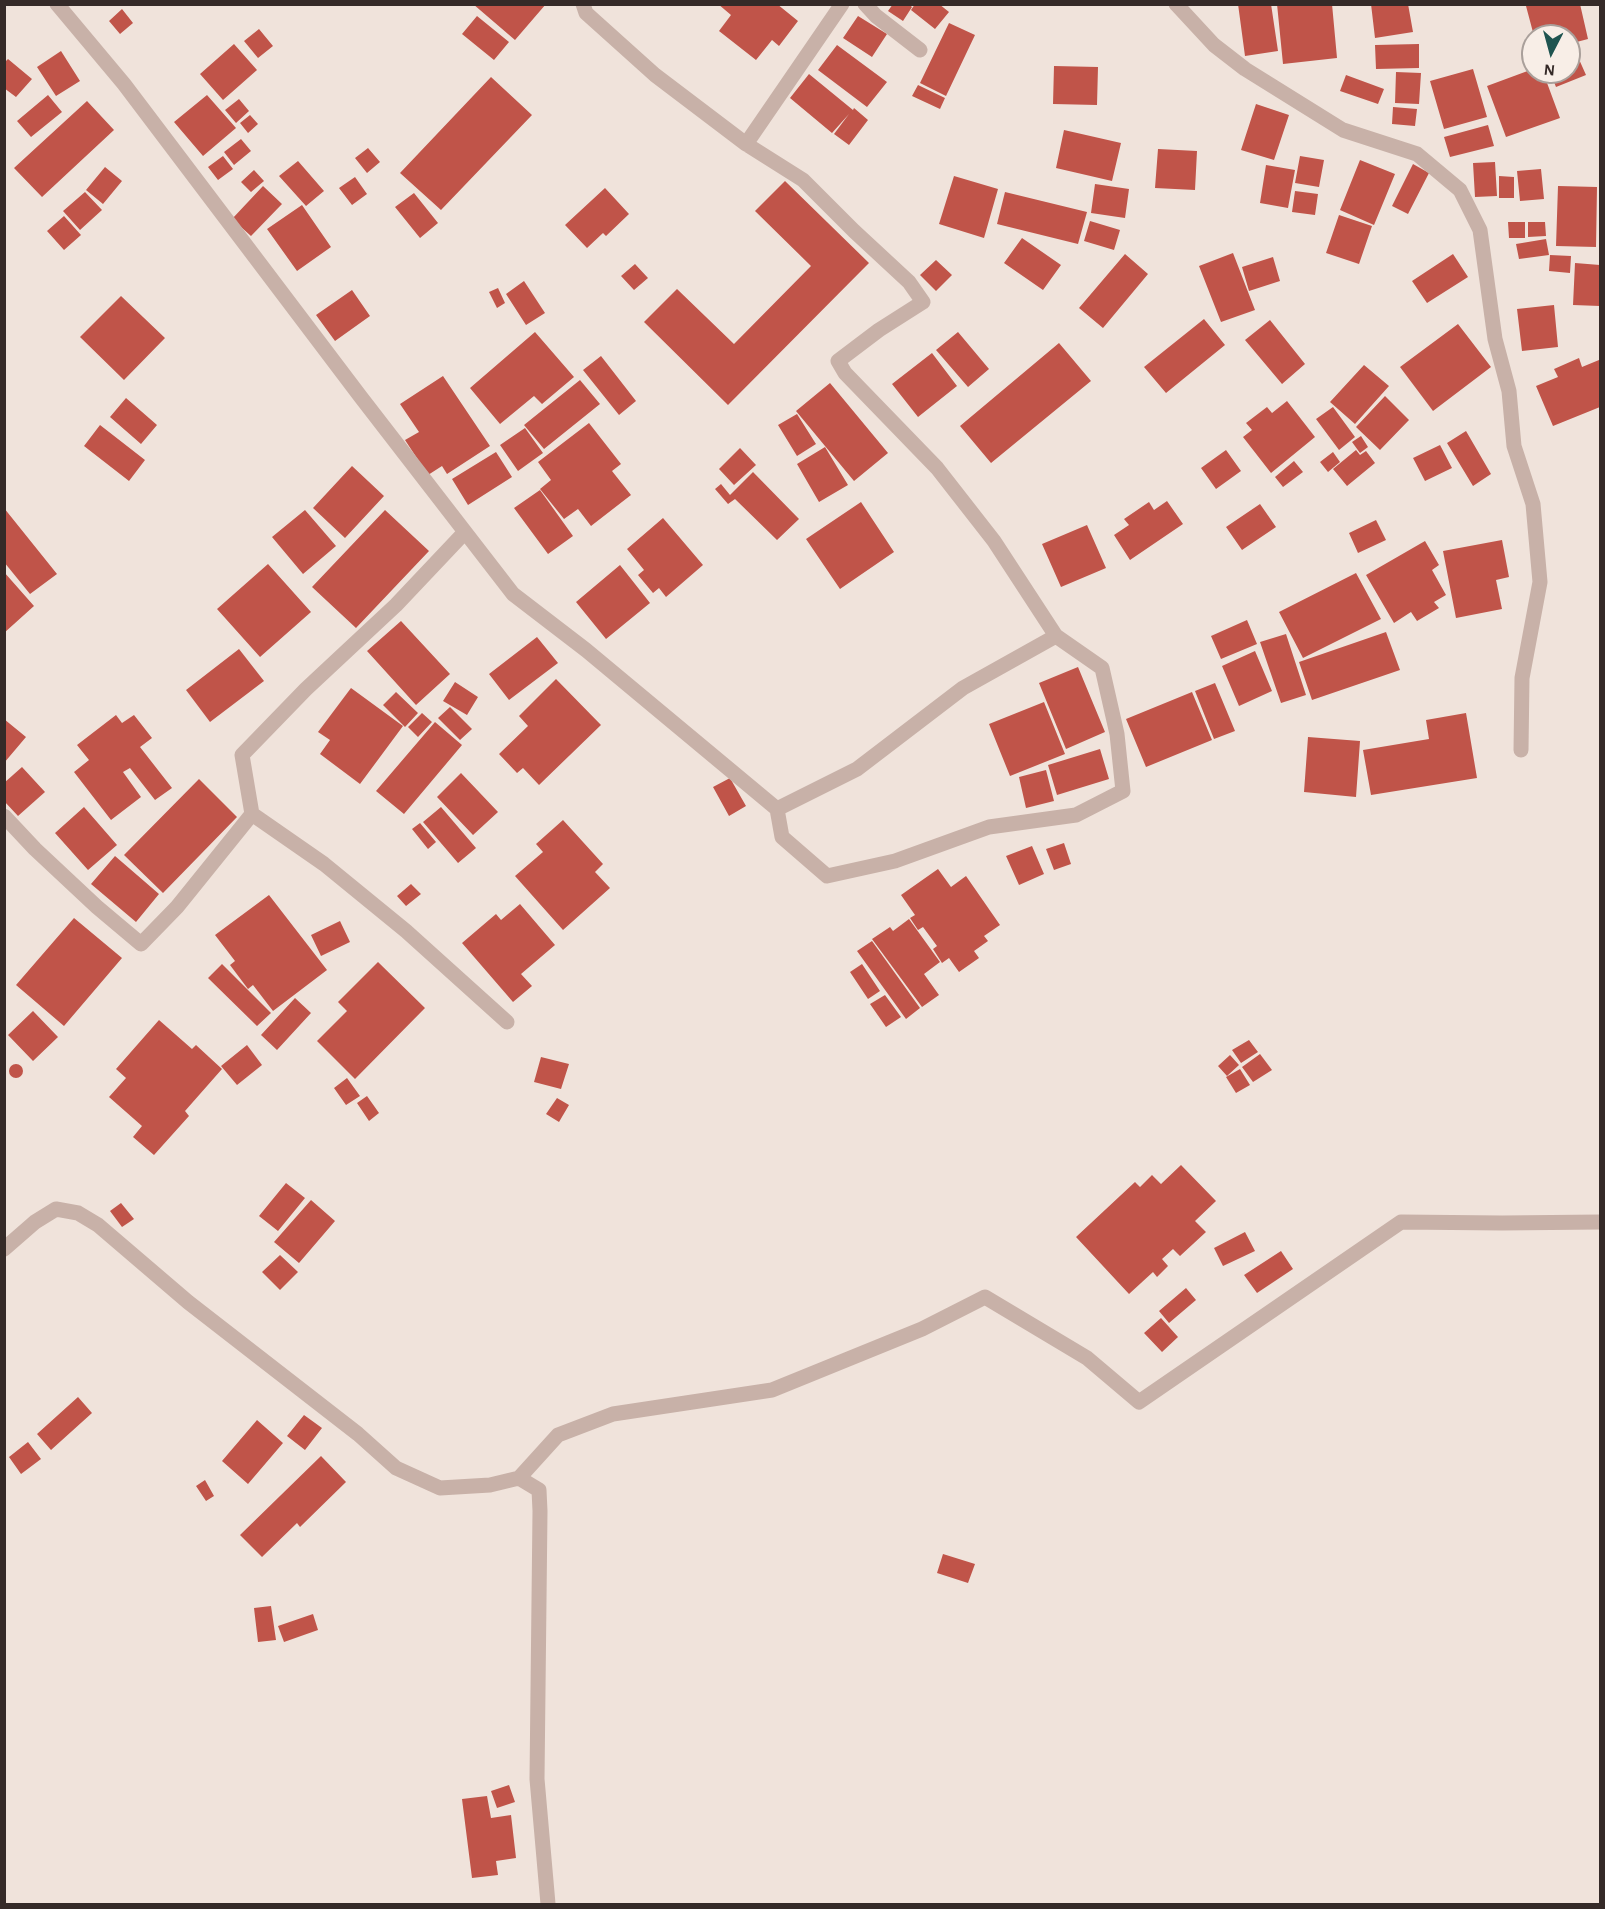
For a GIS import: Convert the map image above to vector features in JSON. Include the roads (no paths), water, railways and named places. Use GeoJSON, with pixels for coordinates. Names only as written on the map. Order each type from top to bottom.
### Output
{"type":"FeatureCollection","features":[{"type":"Feature","properties":{"kind":"street"},"geometry":{"type":"LineString","coordinates":[[57,4],[124,84],[513,594],[586,650],[777,809],[782,837],[827,876],[895,861],[989,827],[1076,815],[1123,791],[1117,734],[1102,668],[1056,636],[994,541],[937,468],[845,373],[838,362],[879,330],[923,302],[909,282],[803,180],[746,144],[655,75],[586,13],[583,4]]}},
{"type":"Feature","properties":{"kind":"street"},"geometry":{"type":"LineString","coordinates":[[746,144],[842,4]]}},
{"type":"Feature","properties":{"kind":"street"},"geometry":{"type":"LineString","coordinates":[[865,4],[876,16],[920,50]]}},
{"type":"Feature","properties":{"kind":"street"},"geometry":{"type":"LineString","coordinates":[[1176,4],[1214,45],[1245,69],[1342,130],[1418,154],[1460,190],[1475,220],[1479,230],[1495,339],[1509,391],[1514,446],[1533,504],[1540,582],[1522,678],[1521,750]]}},
{"type":"Feature","properties":{"kind":"street"},"geometry":{"type":"LineString","coordinates":[[465,532],[396,605],[306,689],[242,755],[252,814],[324,864],[406,931],[507,1022]]}},
{"type":"Feature","properties":{"kind":"street"},"geometry":{"type":"LineString","coordinates":[[777,809],[857,769],[963,688],[1056,636]]}},
{"type":"Feature","properties":{"kind":"street"},"geometry":{"type":"LineString","coordinates":[[4,816],[35,849],[97,907],[141,944],[177,907],[252,814]]}},
{"type":"Feature","properties":{"kind":"street"},"geometry":{"type":"LineString","coordinates":[[4,1250],[35,1222],[56,1209],[78,1213],[98,1225],[188,1302],[358,1434],[396,1468],[440,1488],[490,1485],[519,1478],[558,1436],[613,1414],[772,1390],[922,1329],[985,1296],[1087,1358],[1139,1402],[1401,1222],[1600,1222]]}},
{"type":"Feature","properties":{"kind":"street"},"geometry":{"type":"LineString","coordinates":[[519,1478],[539,1490],[537,1779],[548,1905]]}}]}
